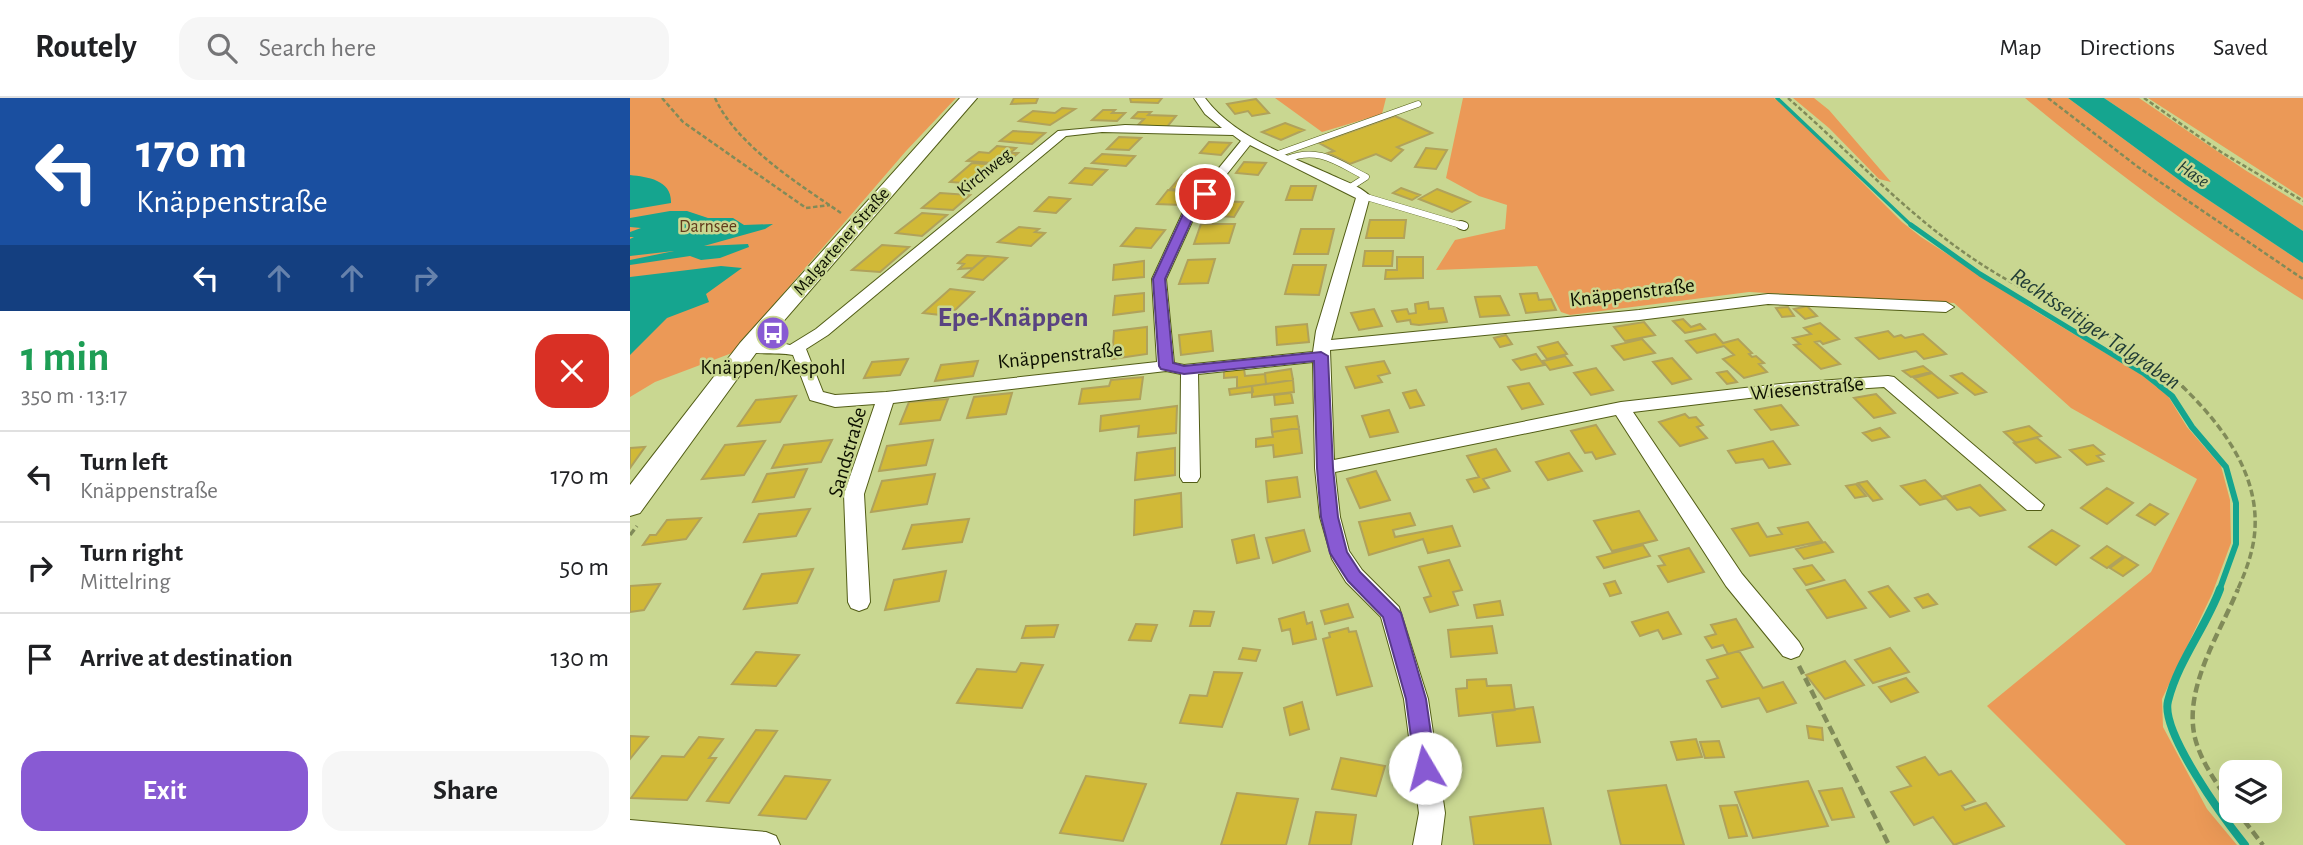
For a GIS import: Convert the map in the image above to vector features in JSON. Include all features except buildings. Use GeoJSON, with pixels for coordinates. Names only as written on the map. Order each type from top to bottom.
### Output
{"type":"FeatureCollection","features":[{"type":"Feature","properties":{"kind":"street","name":"Malgartener Straße"},"geometry":{"type":"LineString","coordinates":[[634,495],[748,348],[969,98]]}},
{"type":"Feature","properties":{"kind":"street"},"geometry":{"type":"LineString","coordinates":[[1199,98],[1211,116],[1243,136],[1356,192],[1324,331],[1322,351],[1325,468],[1330,517],[1339,553],[1354,576],[1391,613],[1416,699],[1432,814],[1427,845]]}},
{"type":"Feature","properties":{"kind":"street","name":"Kirchweg"},"geometry":{"type":"LineString","coordinates":[[793,350],[822,332],[1062,134],[1091,129],[1243,136]]}},
{"type":"Feature","properties":{"kind":"street"},"geometry":{"type":"LineString","coordinates":[[1166,366],[1159,279],[1190,212],[1243,136]]}},
{"type":"Feature","properties":{"kind":"street","name":"Knäppenstraße"},"geometry":{"type":"LineString","coordinates":[[793,350],[800,352],[816,396],[835,401],[886,398],[1166,366],[1189,369],[1768,299],[1946,307]]}},
{"type":"Feature","properties":{"kind":"street"},"geometry":{"type":"LineString","coordinates":[[748,348],[793,350]]}},
{"type":"Feature","properties":{"kind":"street"},"geometry":{"type":"LineString","coordinates":[[1189,369],[1190,477]]}},
{"type":"Feature","properties":{"kind":"street","name":"Wiesenstraße"},"geometry":{"type":"LineString","coordinates":[[1325,468],[1621,408],[1790,388],[1888,381],[2034,505]]}},
{"type":"Feature","properties":{"kind":"street","name":"Sandstraße"},"geometry":{"type":"LineString","coordinates":[[859,602],[854,494],[886,398]]}},
{"type":"Feature","properties":{"kind":"street"},"geometry":{"type":"LineString","coordinates":[[1621,408],[1734,580],[1791,649]]}},
{"type":"Feature","properties":{"kind":"street"},"geometry":{"type":"LineString","coordinates":[[630,833],[766,845]]}},
{"type":"Feature","properties":{"kind":"lane"},"geometry":{"type":"LineString","coordinates":[[1282,156],[1418,104]]}},
{"type":"Feature","properties":{"kind":"lane"},"geometry":{"type":"LineString","coordinates":[[1356,192],[1464,226]]}},
{"type":"Feature","properties":{"kind":"path"},"geometry":{"type":"LineString","coordinates":[[662,98],[683,122],[806,208],[830,205]]}},
{"type":"Feature","properties":{"kind":"path"},"geometry":{"type":"LineString","coordinates":[[715,98],[720,109],[767,162],[856,223]]}},
{"type":"Feature","properties":{"kind":"path"},"geometry":{"type":"LineString","coordinates":[[1788,98],[1933,230],[2005,278],[2153,363],[2192,393],[2221,426],[2242,467],[2255,508],[2253,551],[2193,707],[2194,736],[2219,785]]}},
{"type":"Feature","properties":{"kind":"path"},"geometry":{"type":"LineString","coordinates":[[2048,98],[2149,175],[2303,279]]}},
{"type":"Feature","properties":{"kind":"path"},"geometry":{"type":"LineString","coordinates":[[2144,98],[2221,152],[2303,201]]}},
{"type":"Feature","properties":{"kind":"path"},"geometry":{"type":"LineString","coordinates":[[1791,649],[1889,845]]}},
{"type":"Feature","properties":{"kind":"path"},"geometry":{"type":"LineString","coordinates":[[2246,823],[2263,845]]}},
{"type":"Feature","properties":{"kind":"green space"},"geometry":{"type":"Polygon","coordinates":[[[630,98],[956,98],[906,151],[732,353],[655,382],[630,397],[630,98]]]}},
{"type":"Feature","properties":{"kind":"green space"},"geometry":{"type":"Polygon","coordinates":[[[1275,98],[1386,98],[1382,114],[1322,132],[1275,98]]]}},
{"type":"Feature","properties":{"kind":"green space"},"geometry":{"type":"Polygon","coordinates":[[[1463,98],[1774,98],[1800,120],[1902,222],[1921,237],[2032,309],[2139,373],[2168,396],[2187,427],[2221,466],[2230,500],[2231,543],[2212,594],[2162,699],[2163,727],[2207,809],[2237,845],[2126,845],[1987,706],[2151,572],[2197,479],[2071,408],[1954,303],[1749,292],[1570,315],[1561,312],[1537,266],[1436,270],[1455,240],[1505,229],[1507,205],[1479,196],[1446,178],[1463,98]]]}},
{"type":"Feature","properties":{"kind":"green space"},"geometry":{"type":"Polygon","coordinates":[[[1793,98],[1814,98],[1829,110],[1891,182],[1879,179],[1829,128],[1793,98]]]}},
{"type":"Feature","properties":{"kind":"green space"},"geometry":{"type":"Polygon","coordinates":[[[2025,98],[2068,98],[2186,185],[2303,263],[2303,300],[2161,204],[2025,98]]]}},
{"type":"Feature","properties":{"kind":"green space"},"geometry":{"type":"Polygon","coordinates":[[[2104,98],[2139,98],[2303,206],[2303,231],[2104,98]]]}},
{"type":"Feature","properties":{"kind":"green space"},"geometry":{"type":"Polygon","coordinates":[[[2148,98],[2303,98],[2303,198],[2148,98]]]}},
{"type":"Feature","properties":{"kind":"water","name":"Hase"},"geometry":{"type":"Polygon","coordinates":[[[2068,98],[2104,98],[2303,231],[2303,263],[2186,185],[2068,98]]]}},
{"type":"Feature","properties":{"kind":"water","name":"Darnsee"},"geometry":{"type":"Polygon","coordinates":[[[630,175],[658,181],[668,189],[671,203],[630,210],[630,175]]]}},
{"type":"Feature","properties":{"kind":"water"},"geometry":{"type":"Polygon","coordinates":[[[687,211],[708,218],[733,218],[744,225],[773,224],[765,229],[704,246],[748,244],[749,247],[720,258],[701,260],[690,256],[630,265],[630,260],[674,251],[630,256],[630,239],[634,237],[630,237],[630,232],[641,228],[630,227],[630,218],[687,211]]]}},
{"type":"Feature","properties":{"kind":"water","name":"Darnsee"},"geometry":{"type":"Polygon","coordinates":[[[721,266],[742,268],[706,294],[709,302],[667,318],[630,355],[630,277],[721,266]]]}},
{"type":"Feature","properties":{"kind":"waterway","name":"Rechtsseitiger Talgraben"},"geometry":{"type":"LineString","coordinates":[[1777,98],[1913,227]]}},
{"type":"Feature","properties":{"kind":"waterway","name":"Rechtsseitiger Talgraben"},"geometry":{"type":"LineString","coordinates":[[1911,225],[1980,274],[2143,373],[2162,388]]}},
{"type":"Feature","properties":{"kind":"waterway","name":"Rechtsseitiger Talgraben"},"geometry":{"type":"LineString","coordinates":[[2160,386],[2172,396],[2192,427],[2226,467],[2236,503],[2236,544],[2219,591]]}},
{"type":"Feature","properties":{"kind":"waterway","name":"Rechtsseitiger Talgraben"},"geometry":{"type":"LineString","coordinates":[[2220,589],[2178,672],[2168,701],[2168,715],[2174,733],[2196,775],[2245,845]]}},
{"type":"Feature","properties":{"kind":"place","name":"Knäppen/Kespohl"},"geometry":{"type":"Point","coordinates":[773,333]}},
{"type":"Feature","properties":{"kind":"district","name":"Epe-Knäppen"},"geometry":{"type":"Point","coordinates":[1013,316]}},
{"type":"Feature","properties":{"kind":"route"},"geometry":{"type":"LineString","coordinates":[[1205,194],[1190,212],[1159,279],[1166,366],[1184,370],[1321,356],[1325,468],[1330,517],[1339,553],[1354,576],[1391,613],[1416,699],[1425,768]]}}]}
